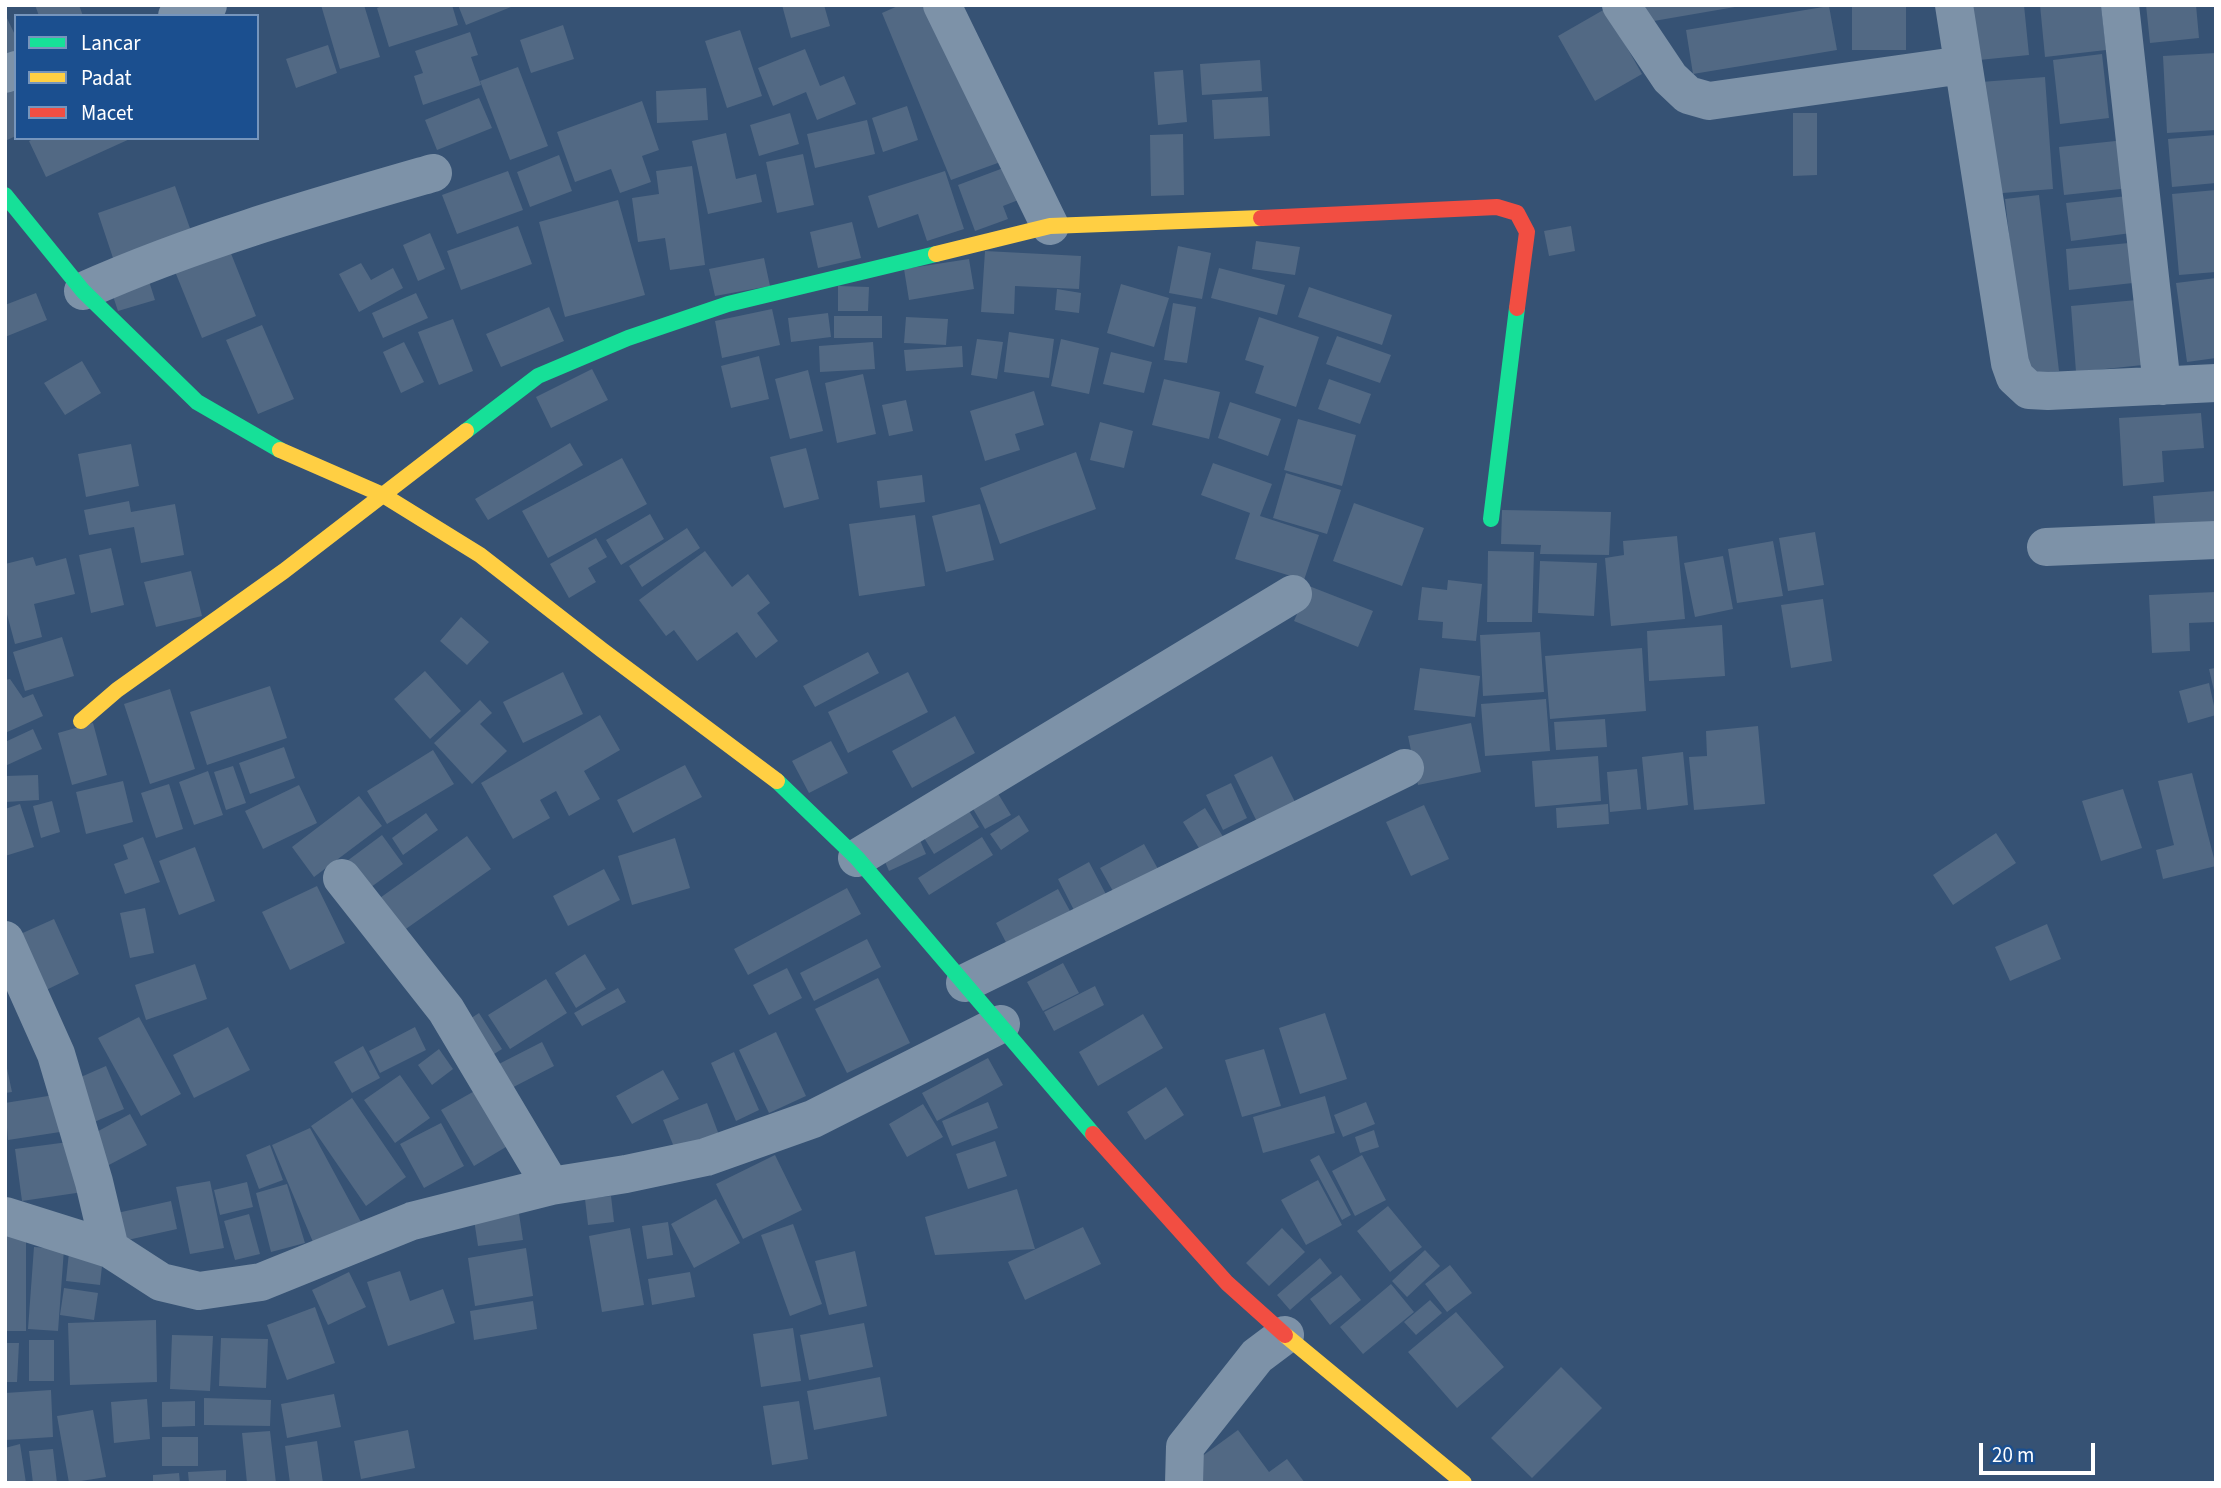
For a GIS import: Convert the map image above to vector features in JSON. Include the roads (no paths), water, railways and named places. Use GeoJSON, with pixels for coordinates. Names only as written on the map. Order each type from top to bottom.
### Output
{"type":"FeatureCollection","features":[{"type":"Feature","properties":{"kind":"street"},"geometry":{"type":"LineString","coordinates":[[183,14],[208,5]]}},
{"type":"Feature","properties":{"kind":"street"},"geometry":{"type":"LineString","coordinates":[[942,5],[1050,226]]}},
{"type":"Feature","properties":{"kind":"street"},"geometry":{"type":"LineString","coordinates":[[1621,5],[1670,78],[1688,95],[1709,101],[1963,65]]}},
{"type":"Feature","properties":{"kind":"street"},"geometry":{"type":"LineString","coordinates":[[1954,5],[2010,363],[2015,377],[2029,390],[2049,391],[2216,383]]}},
{"type":"Feature","properties":{"kind":"street"},"geometry":{"type":"LineString","coordinates":[[2120,5],[2162,386]]}},
{"type":"Feature","properties":{"kind":"street"},"geometry":{"type":"LineString","coordinates":[[83,291],[163,258],[318,207],[433,173]]}},
{"type":"Feature","properties":{"kind":"street"},"geometry":{"type":"LineString","coordinates":[[5,195],[83,291],[197,402],[282,451],[383,495],[480,555],[601,650],[783,786],[857,858],[1108,1151],[1227,1283],[1285,1335],[1464,1483]]}},
{"type":"Feature","properties":{"kind":"street"},"geometry":{"type":"LineString","coordinates":[[81,721],[117,690],[273,579],[538,376],[628,338],[728,304],[1050,226],[1372,215],[1497,207],[1517,214],[1527,232],[1490,519]]}},
{"type":"Feature","properties":{"kind":"street"},"geometry":{"type":"LineString","coordinates":[[2046,547],[2216,540]]}},
{"type":"Feature","properties":{"kind":"street"},"geometry":{"type":"LineString","coordinates":[[857,858],[1293,594]]}},
{"type":"Feature","properties":{"kind":"street"},"geometry":{"type":"LineString","coordinates":[[965,983],[1405,768]]}},
{"type":"Feature","properties":{"kind":"street"},"geometry":{"type":"LineString","coordinates":[[341,878],[446,1010],[551,1185]]}},
{"type":"Feature","properties":{"kind":"street"},"geometry":{"type":"LineString","coordinates":[[5,940],[55,1054],[94,1182],[110,1249]]}},
{"type":"Feature","properties":{"kind":"street"},"geometry":{"type":"LineString","coordinates":[[5,1216],[110,1249],[161,1282],[199,1291],[261,1282],[412,1221],[551,1185],[626,1174],[706,1157],[813,1119],[1001,1024]]}},
{"type":"Feature","properties":{"kind":"street"},"geometry":{"type":"LineString","coordinates":[[1158,1483],[1185,1465],[1257,1356],[1285,1335]]}}]}
